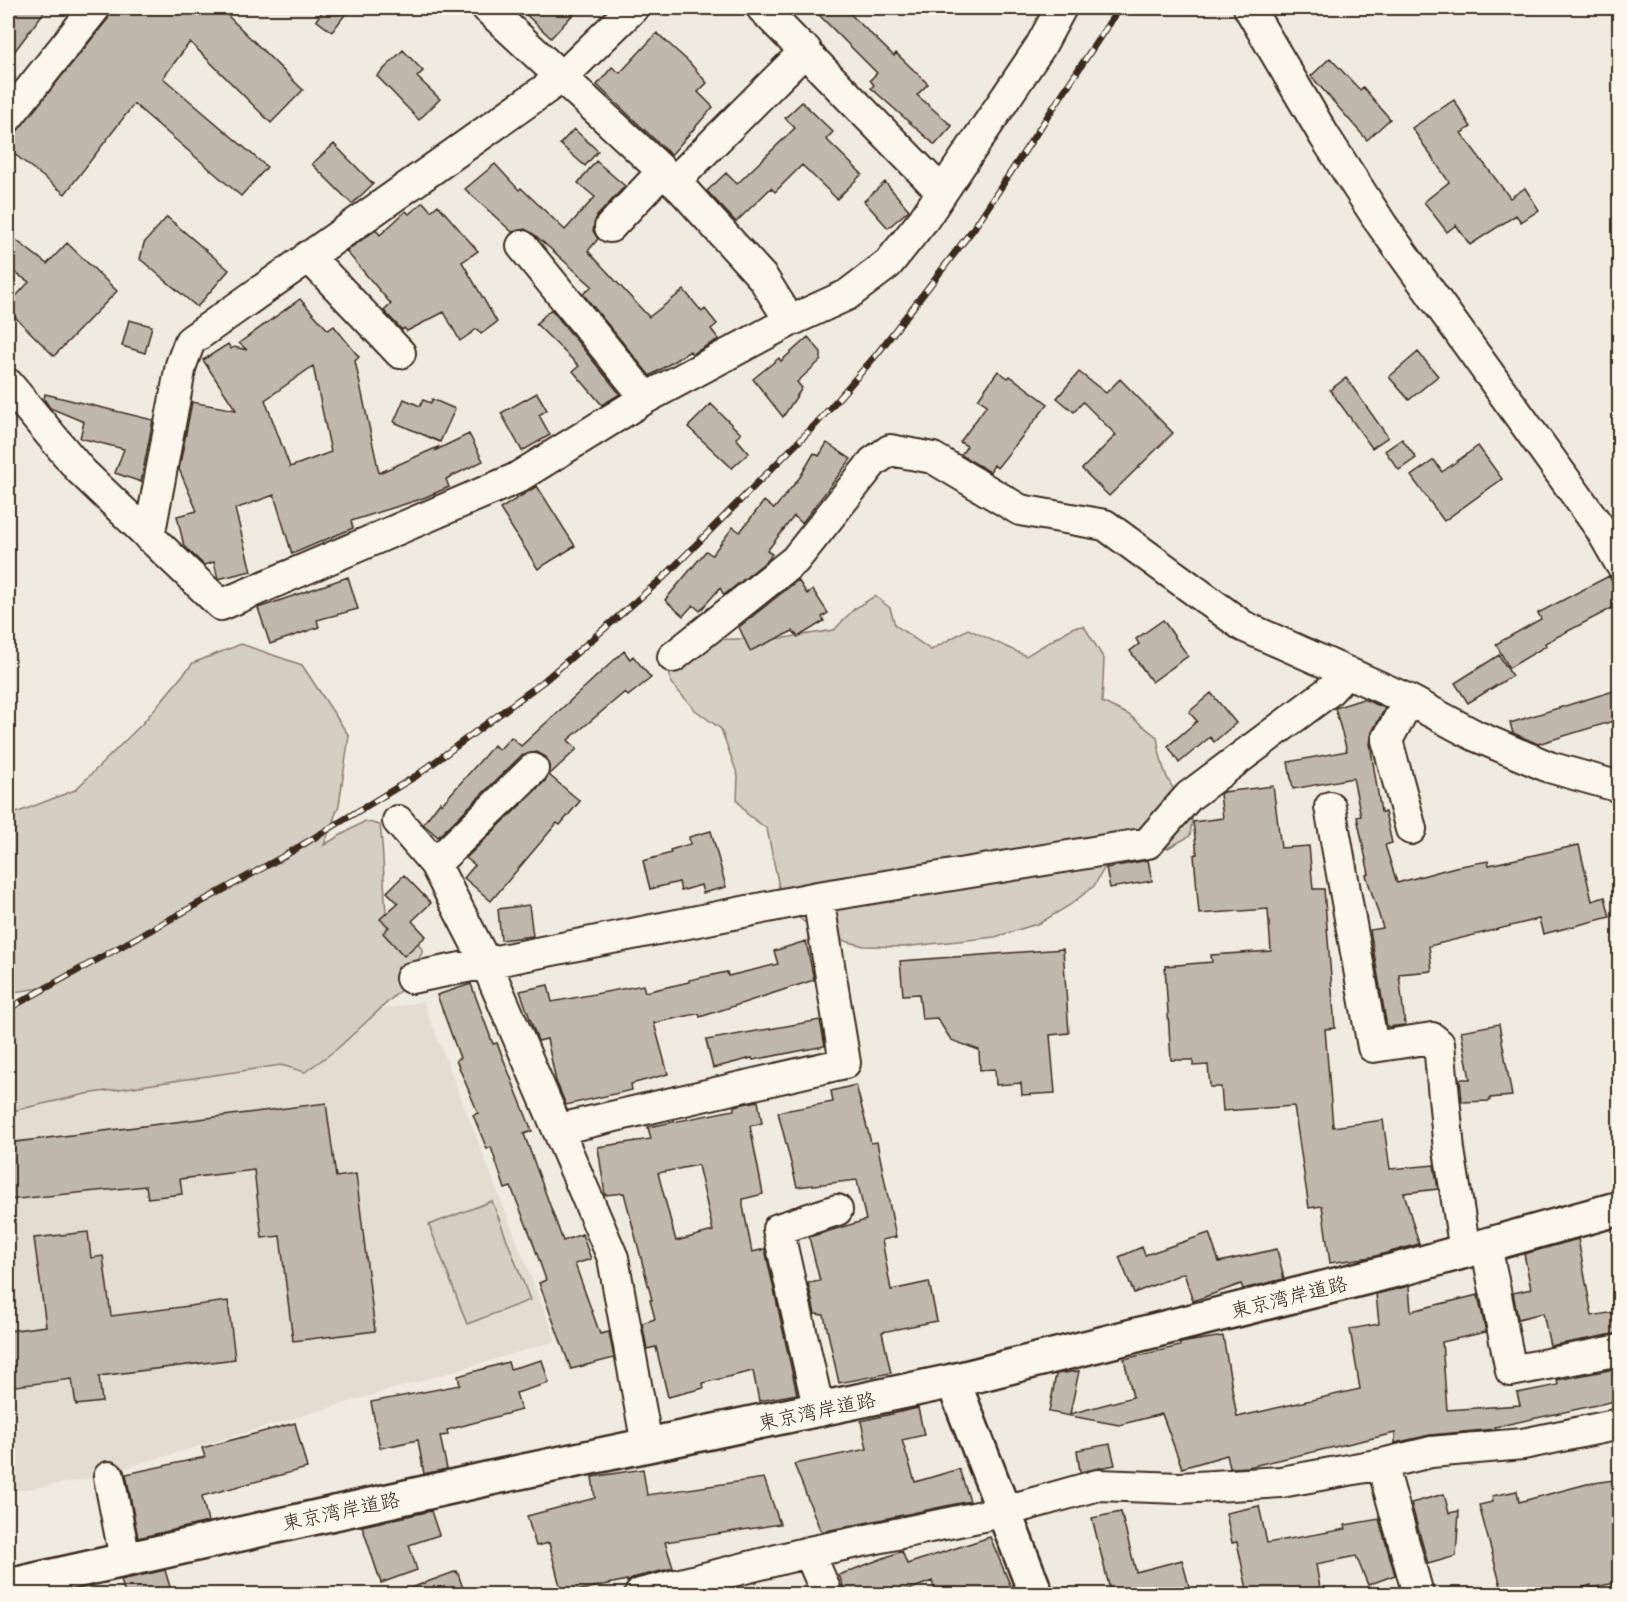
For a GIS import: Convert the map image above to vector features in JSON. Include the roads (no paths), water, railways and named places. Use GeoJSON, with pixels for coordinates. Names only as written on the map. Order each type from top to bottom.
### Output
{"type":"FeatureCollection","features":[{"type":"Feature","properties":{"kind":"main road","name":"東京湾岸道路"},"geometry":{"type":"LineString","coordinates":[[8,1586],[125,1558],[647,1445],[953,1382],[1476,1248],[1620,1208]]}},
{"type":"Feature","properties":{"kind":"main road"},"geometry":{"type":"LineString","coordinates":[[953,1382],[1036,1594]]}},
{"type":"Feature","properties":{"kind":"street"},"geometry":{"type":"LineString","coordinates":[[8,117],[95,8]]}},
{"type":"Feature","properties":{"kind":"street"},"geometry":{"type":"LineString","coordinates":[[487,8],[668,177],[763,278],[790,321]]}},
{"type":"Feature","properties":{"kind":"street"},"geometry":{"type":"LineString","coordinates":[[149,537],[181,365],[190,341],[561,78],[633,8]]}},
{"type":"Feature","properties":{"kind":"street"},"geometry":{"type":"LineString","coordinates":[[762,8],[806,50],[942,192]]}},
{"type":"Feature","properties":{"kind":"street"},"geometry":{"type":"LineString","coordinates":[[8,384],[81,471],[221,605],[515,479],[646,398],[790,321],[847,296],[888,264],[924,219],[1040,47],[1061,8]]}},
{"type":"Feature","properties":{"kind":"street"},"geometry":{"type":"LineString","coordinates":[[1249,8],[1325,137],[1382,225],[1610,525],[1620,563]]}},
{"type":"Feature","properties":{"kind":"street"},"geometry":{"type":"LineString","coordinates":[[610,227],[806,50]]}},
{"type":"Feature","properties":{"kind":"street"},"geometry":{"type":"LineString","coordinates":[[522,246],[646,398]]}},
{"type":"Feature","properties":{"kind":"street"},"geometry":{"type":"LineString","coordinates":[[308,256],[400,353]]}},
{"type":"Feature","properties":{"kind":"street"},"geometry":{"type":"LineString","coordinates":[[673,657],[795,560],[873,462],[890,450],[933,458],[1020,510],[1105,525],[1243,626],[1409,700],[1476,736],[1549,767],[1620,787]]}},
{"type":"Feature","properties":{"kind":"street"},"geometry":{"type":"LineString","coordinates":[[411,978],[818,897],[1148,843],[1189,796],[1328,692],[1347,672]]}},
{"type":"Feature","properties":{"kind":"street"},"geometry":{"type":"LineString","coordinates":[[1409,700],[1387,740],[1411,829]]}},
{"type":"Feature","properties":{"kind":"street"},"geometry":{"type":"LineString","coordinates":[[435,864],[533,769]]}},
{"type":"Feature","properties":{"kind":"street"},"geometry":{"type":"LineString","coordinates":[[1330,807],[1373,1047],[1432,1038],[1439,1044],[1449,1150],[1511,1371],[1620,1350]]}},
{"type":"Feature","properties":{"kind":"street"},"geometry":{"type":"LineString","coordinates":[[398,821],[435,864],[487,964],[613,1258],[647,1445]]}},
{"type":"Feature","properties":{"kind":"street"},"geometry":{"type":"LineString","coordinates":[[559,1129],[845,1063],[818,897]]}},
{"type":"Feature","properties":{"kind":"street"},"geometry":{"type":"LineString","coordinates":[[819,1411],[778,1229],[837,1210]]}},
{"type":"Feature","properties":{"kind":"street"},"geometry":{"type":"LineString","coordinates":[[640,1594],[809,1552],[1002,1512],[1098,1485],[1180,1488],[1281,1482],[1382,1464],[1431,1452],[1523,1444],[1620,1424]]}},
{"type":"Feature","properties":{"kind":"street"},"geometry":{"type":"LineString","coordinates":[[1382,1464],[1418,1594]]}},
{"type":"Feature","properties":{"kind":"street"},"geometry":{"type":"LineString","coordinates":[[109,1477],[125,1558]]}},
{"type":"Feature","properties":{"kind":"street"},"geometry":{"type":"LineString","coordinates":[[809,1552],[827,1594]]}},
{"type":"Feature","properties":{"kind":"railway"},"geometry":{"type":"LineString","coordinates":[[8,1009],[284,856],[416,776],[544,681],[665,576],[817,423],[877,354],[974,228],[1119,8]]}}]}
